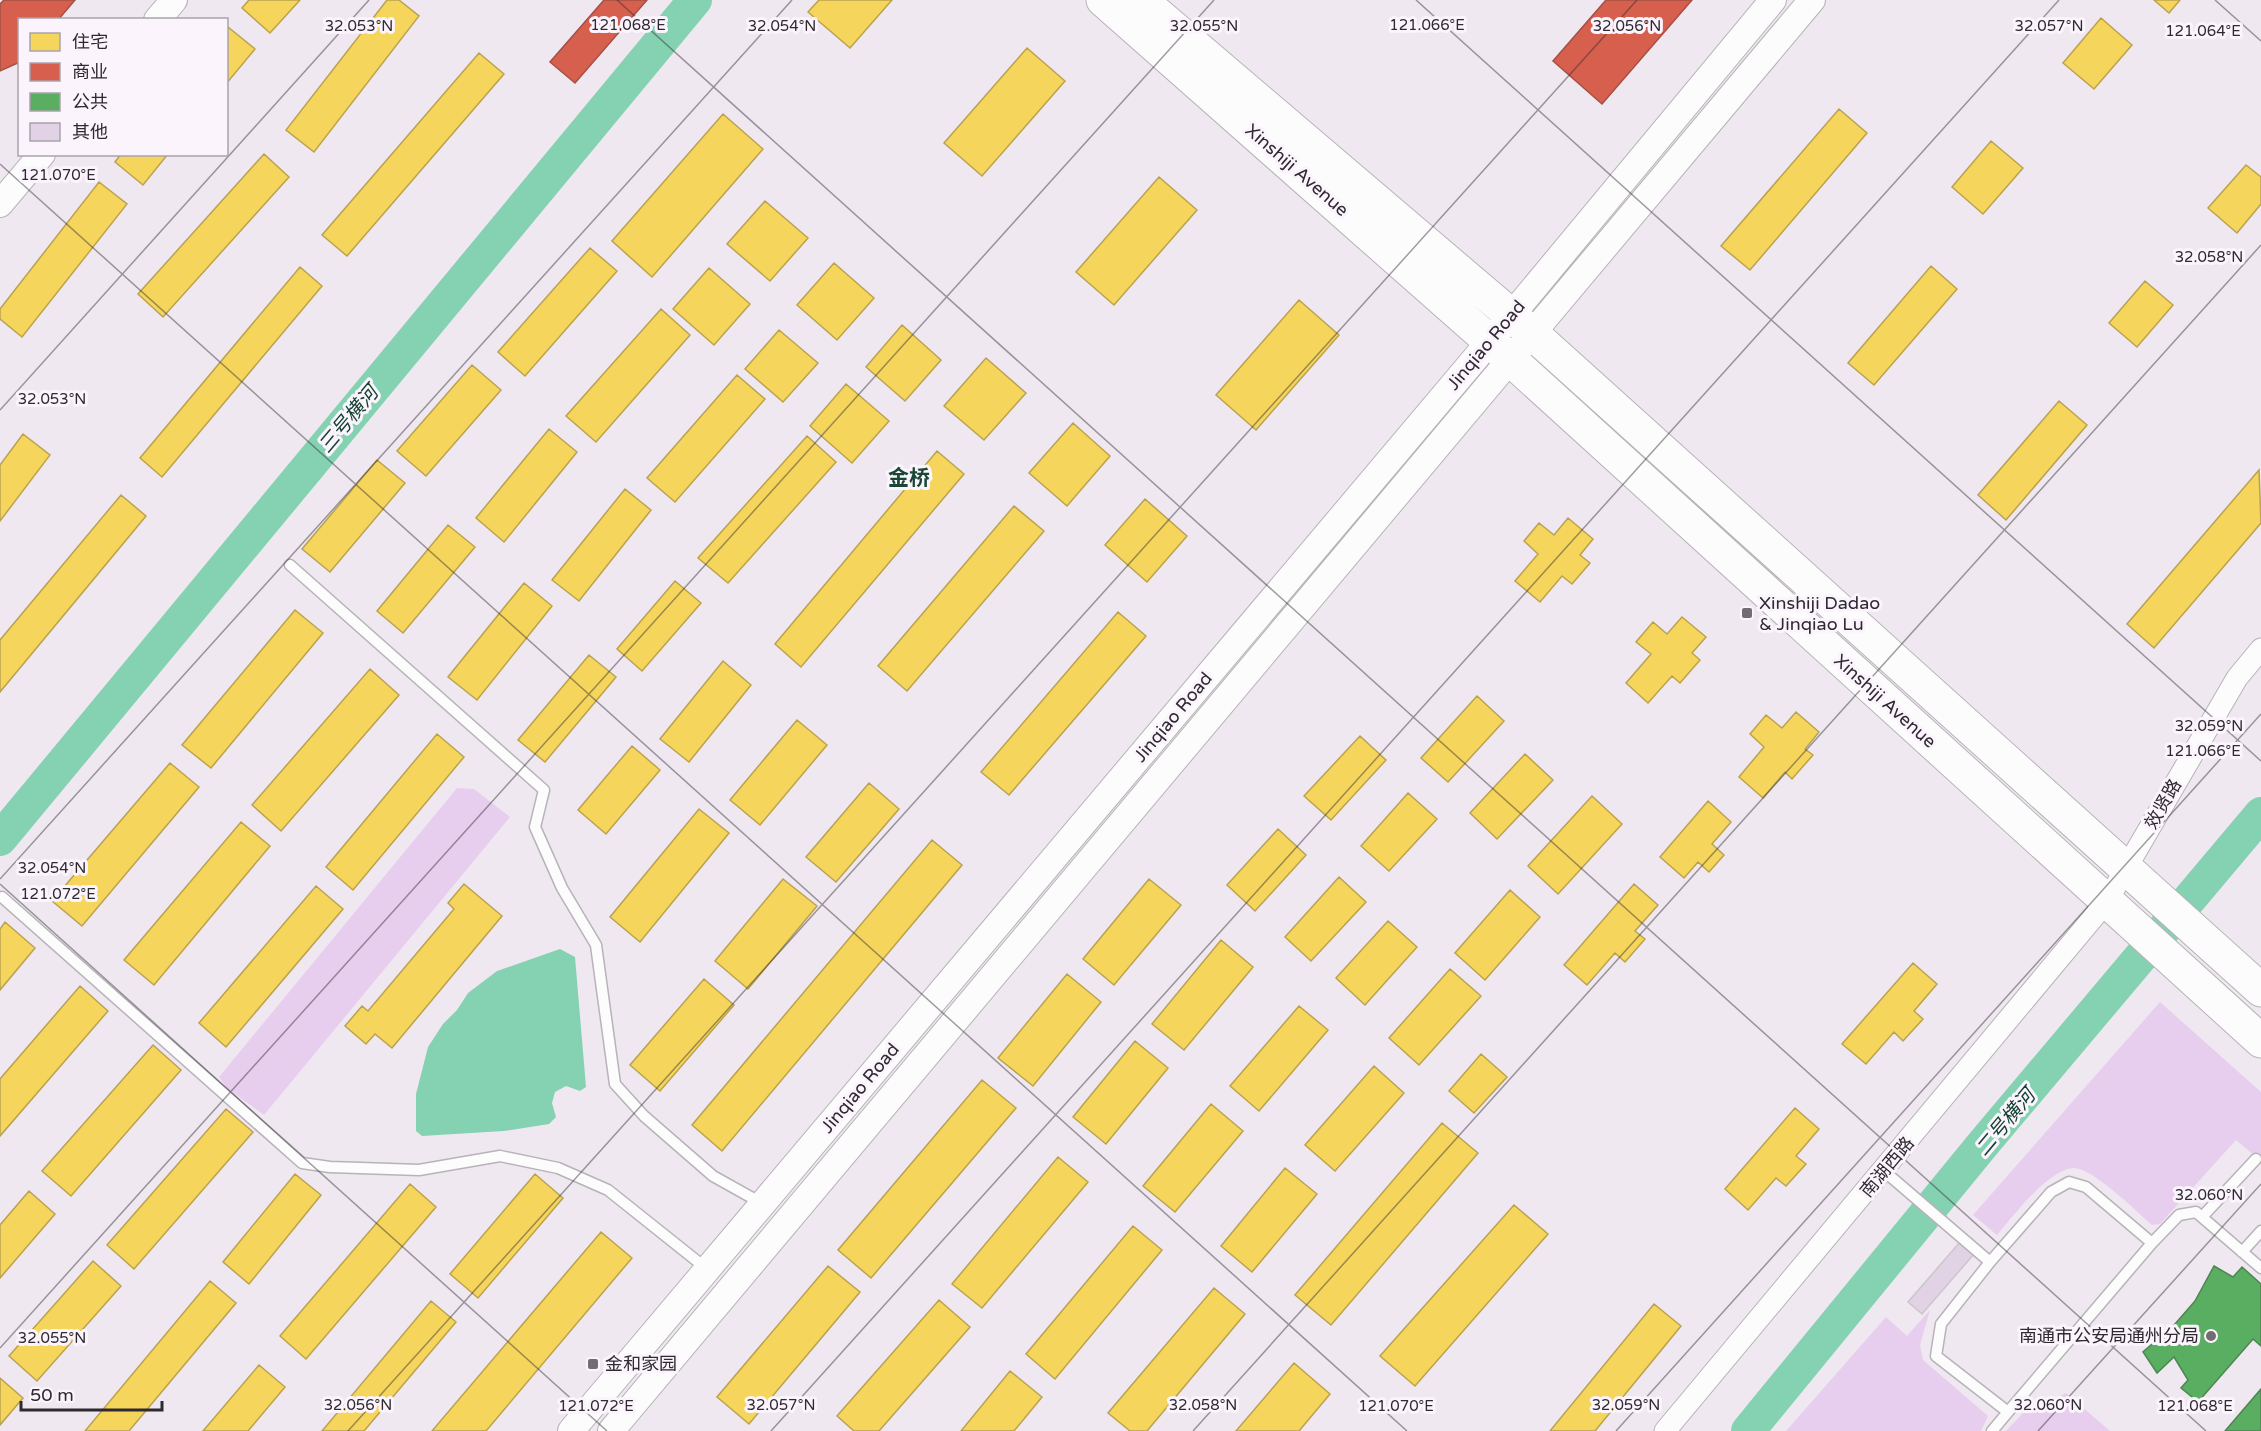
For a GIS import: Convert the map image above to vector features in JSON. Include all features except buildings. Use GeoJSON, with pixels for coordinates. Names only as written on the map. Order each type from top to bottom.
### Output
{"type":"FeatureCollection","features":[{"type":"Feature","properties":{"kind":"main road","name":"Xinshiji Avenue"},"geometry":{"type":"LineString","coordinates":[[1103,0],[1500,350],[2261,1041]]}},
{"type":"Feature","properties":{"kind":"main road","name":"Xinshiji Avenue"},"geometry":{"type":"LineString","coordinates":[[1141,0],[1522,324],[2261,990]]}},
{"type":"Feature","properties":{"kind":"street"},"geometry":{"type":"LineString","coordinates":[[159,18],[174,0]]}},
{"type":"Feature","properties":{"kind":"street","name":"Jinqiao Road"},"geometry":{"type":"LineString","coordinates":[[1522,324],[1773,0]]}},
{"type":"Feature","properties":{"kind":"street","name":"Jinqiao Road"},"geometry":{"type":"LineString","coordinates":[[571,1431],[763,1204],[1522,324],[1812,0]]}},
{"type":"Feature","properties":{"kind":"street"},"geometry":{"type":"LineString","coordinates":[[0,204],[40,156]]}},
{"type":"Feature","properties":{"kind":"street","name":"Jinqiao Road"},"geometry":{"type":"LineString","coordinates":[[611,1431],[1500,350]]}},
{"type":"Feature","properties":{"kind":"street","name":"效贤路"},"geometry":{"type":"LineString","coordinates":[[2107,901],[2237,678],[2261,649]]}},
{"type":"Feature","properties":{"kind":"street","name":"南湖西路"},"geometry":{"type":"LineString","coordinates":[[1665,1431],[2107,901]]}},
{"type":"Feature","properties":{"kind":"lane"},"geometry":{"type":"LineString","coordinates":[[290,566],[544,790],[535,827],[562,888],[596,945],[615,1084],[644,1116],[713,1176],[763,1204]]}},
{"type":"Feature","properties":{"kind":"lane"},"geometry":{"type":"LineString","coordinates":[[2,897],[302,1163],[330,1167],[419,1170],[500,1156],[558,1168],[608,1190],[707,1270]]}},
{"type":"Feature","properties":{"kind":"lane"},"geometry":{"type":"LineString","coordinates":[[2202,1217],[2256,1159]]}},
{"type":"Feature","properties":{"kind":"lane"},"geometry":{"type":"LineString","coordinates":[[1884,1171],[1990,1262]]}},
{"type":"Feature","properties":{"kind":"lane"},"geometry":{"type":"LineString","coordinates":[[2008,1412],[1936,1356],[1941,1324],[1990,1262],[2051,1192],[2069,1182],[2086,1186],[2152,1243]]}},
{"type":"Feature","properties":{"kind":"lane"},"geometry":{"type":"LineString","coordinates":[[1992,1431],[2152,1243],[2179,1215],[2196,1212],[2261,1268]]}},
{"type":"Feature","properties":{"kind":"lane"},"geometry":{"type":"LineString","coordinates":[[2242,1252],[2261,1231]]}},
{"type":"Feature","properties":{"kind":"shaded area"},"geometry":{"type":"Polygon","coordinates":[[[457,788],[474,789],[510,817],[264,1115],[228,1089],[219,1077],[457,788]]]}},
{"type":"Feature","properties":{"kind":"shaded area"},"geometry":{"type":"Polygon","coordinates":[[[560,949],[575,957],[586,1087],[580,1091],[566,1086],[555,1092],[552,1103],[556,1117],[549,1124],[504,1131],[422,1136],[416,1131],[416,1094],[428,1047],[443,1024],[457,1010],[468,993],[497,971],[560,949]]]}},
{"type":"Feature","properties":{"kind":"shaded area"},"geometry":{"type":"Polygon","coordinates":[[[2160,1002],[2261,1092],[2261,1161],[2236,1140],[2160,1224],[2152,1225],[2102,1182],[2073,1168],[2063,1171],[2042,1185],[1997,1235],[1973,1215],[2160,1002]]]}},
{"type":"Feature","properties":{"kind":"shaded area"},"geometry":{"type":"Polygon","coordinates":[[[1930,1310],[1920,1345],[1923,1360],[1988,1416],[1981,1431],[1786,1431],[1886,1317],[1907,1336],[1930,1310]]]}},
{"type":"Feature","properties":{"kind":"shaded area"},"geometry":{"type":"Polygon","coordinates":[[[2066,1393],[2110,1431],[2006,1431],[2023,1413],[2066,1393]]]}},
{"type":"Feature","properties":{"kind":"waterway","name":"三号横河"},"geometry":{"type":"LineString","coordinates":[[0,839],[695,0]]}},
{"type":"Feature","properties":{"kind":"waterway","name":"二号横河"},"geometry":{"type":"LineString","coordinates":[[1748,1431],[1983,1144],[2261,814]]}},
{"type":"Feature","properties":{"kind":"place","name":"Xinshiji Dadao & Jinqiao Lu"},"geometry":{"type":"Point","coordinates":[1747,613]}},
{"type":"Feature","properties":{"kind":"place","name":"南通市公安局通州分局"},"geometry":{"type":"Point","coordinates":[2211,1336]}},
{"type":"Feature","properties":{"kind":"place","name":"金和家园"},"geometry":{"type":"Point","coordinates":[593,1364]}},
{"type":"Feature","properties":{"kind":"district","name":"金桥"},"geometry":{"type":"Point","coordinates":[909,478]}}]}
